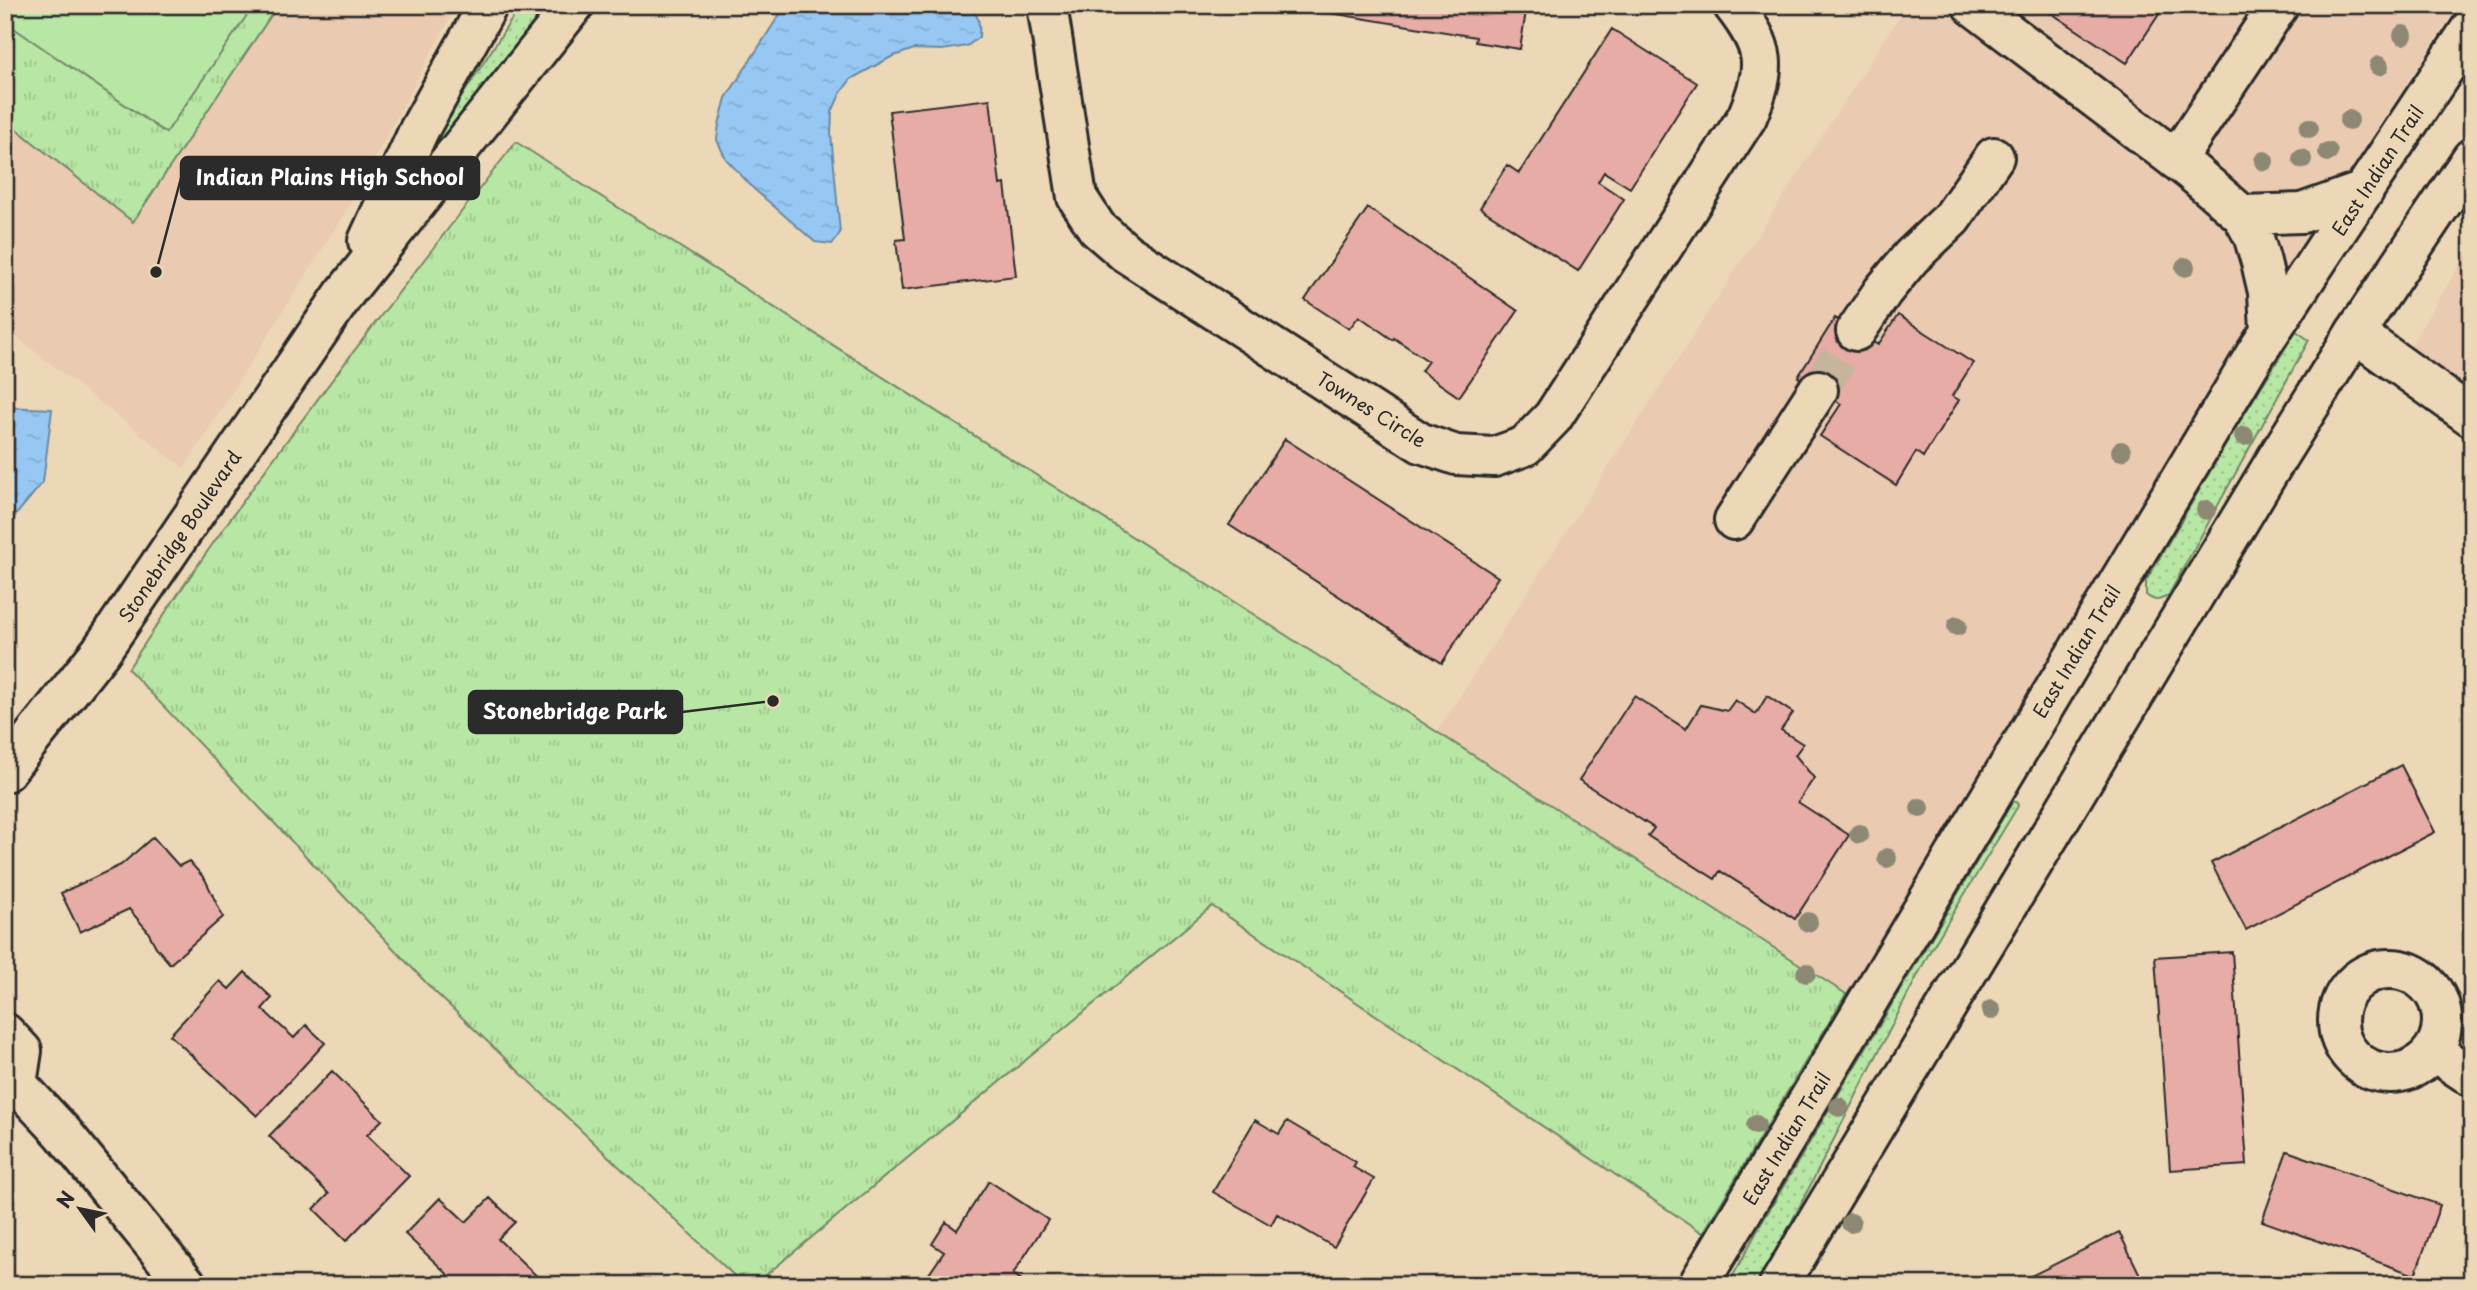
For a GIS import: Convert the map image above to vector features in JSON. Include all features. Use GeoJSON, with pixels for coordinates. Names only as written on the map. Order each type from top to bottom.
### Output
{"type":"FeatureCollection","features":[{"type":"Feature","properties":{"kind":"street","name":"Stonebridge Boulevard"},"geometry":{"type":"LineString","coordinates":[[344,294],[419,130],[488,5]]}},
{"type":"Feature","properties":{"kind":"street","name":"Stonebridge Boulevard"},"geometry":{"type":"LineString","coordinates":[[5,772],[101,651],[344,294],[574,5]]}},
{"type":"Feature","properties":{"kind":"street","name":"Townes Circle"},"geometry":{"type":"LineString","coordinates":[[1047,5],[1077,197],[1097,228],[1126,253],[1422,443],[1456,455],[1494,457],[1525,446],[1553,417],[1747,117],[1760,86],[1762,56],[1746,22],[1733,5]]}},
{"type":"Feature","properties":{"kind":"street"},"geometry":{"type":"LineString","coordinates":[[1972,5],[2176,160],[2242,215],[2253,235],[2262,262],[2268,292],[2270,331]]}},
{"type":"Feature","properties":{"kind":"street"},"geometry":{"type":"LineString","coordinates":[[2176,160],[2279,5]]}},
{"type":"Feature","properties":{"kind":"street","name":"East Indian Trail"},"geometry":{"type":"LineString","coordinates":[[1698,1285],[2039,712],[2270,331],[2472,27]]}},
{"type":"Feature","properties":{"kind":"street"},"geometry":{"type":"LineString","coordinates":[[1856,331],[1882,291],[1910,257],[1952,218],[1994,157]]}},
{"type":"Feature","properties":{"kind":"street"},"geometry":{"type":"LineString","coordinates":[[1779,1285],[2280,453],[2355,333],[2472,158]]}},
{"type":"Feature","properties":{"kind":"street"},"geometry":{"type":"LineString","coordinates":[[2242,215],[2302,214],[2364,191]]}},
{"type":"Feature","properties":{"kind":"street"},"geometry":{"type":"LineString","coordinates":[[2355,333],[2472,417]]}},
{"type":"Feature","properties":{"kind":"street"},"geometry":{"type":"LineString","coordinates":[[1734,520],[1818,390]]}},
{"type":"Feature","properties":{"kind":"street"},"geometry":{"type":"LineString","coordinates":[[5,1033],[22,1051],[11,1085],[63,1133],[187,1285]]}},
{"type":"Feature","properties":{"kind":"street"},"geometry":{"type":"LineString","coordinates":[[2433,1051],[2472,1077]]}},
{"type":"Feature","properties":{"kind":"shaded area"},"geometry":{"type":"Polygon","coordinates":[[[5,5],[459,5],[343,216],[184,468],[5,328],[5,5]]]}},
{"type":"Feature","properties":{"kind":"shaded area"},"geometry":{"type":"Polygon","coordinates":[[[1907,5],[2458,5],[2265,301],[1846,994],[1437,732],[1907,5]]]}},
{"type":"Feature","properties":{"kind":"shaded area"},"geometry":{"type":"Polygon","coordinates":[[[2472,246],[2472,439],[2389,380],[2472,246]]]}},
{"type":"Feature","properties":{"kind":"green space"},"geometry":{"type":"Polygon","coordinates":[[[5,5],[278,5],[133,222],[5,120],[5,5]]]}},
{"type":"Feature","properties":{"kind":"green space"},"geometry":{"type":"Polygon","coordinates":[[[5,5],[254,5],[166,133],[5,22],[5,5]]]}},
{"type":"Feature","properties":{"kind":"green space"},"geometry":{"type":"Polygon","coordinates":[[[521,5],[557,5],[430,180],[414,170],[521,5]]]}},
{"type":"Feature","properties":{"kind":"green space"},"geometry":{"type":"Polygon","coordinates":[[[516,142],[1846,994],[1703,1233],[1212,906],[754,1285],[744,1285],[433,990],[128,669],[267,467],[516,142]]]}},
{"type":"Feature","properties":{"kind":"green space"},"geometry":{"type":"Polygon","coordinates":[[[2296,331],[2309,340],[2168,596],[2159,600],[2152,599],[2146,595],[2146,581],[2296,331]]]}},
{"type":"Feature","properties":{"kind":"green space"},"geometry":{"type":"Polygon","coordinates":[[[2013,801],[2018,806],[1929,953],[1788,1229],[1755,1285],[1728,1285],[1761,1224],[2013,801]]]}},
{"type":"Feature","properties":{"kind":"water"},"geometry":{"type":"Polygon","coordinates":[[[791,5],[968,5],[979,23],[979,37],[967,46],[942,50],[914,49],[891,57],[851,79],[840,94],[832,112],[831,134],[840,233],[832,244],[815,242],[754,189],[726,159],[717,140],[726,98],[780,14],[791,5]]]}},
{"type":"Feature","properties":{"kind":"water"},"geometry":{"type":"Polygon","coordinates":[[[5,407],[52,409],[43,482],[5,528],[5,407]]]}},
{"type":"Feature","properties":{"kind":"building"},"geometry":{"type":"Polygon","coordinates":[[[1307,5],[1527,5],[1520,49],[1475,42],[1476,37],[1306,9],[1307,5]]]}},
{"type":"Feature","properties":{"kind":"building"},"geometry":{"type":"Polygon","coordinates":[[[2039,5],[2165,5],[2127,63],[2039,5]]]}},
{"type":"Feature","properties":{"kind":"building"},"geometry":{"type":"Polygon","coordinates":[[[1612,29],[1697,83],[1630,188],[1604,172],[1598,182],[1624,199],[1578,271],[1480,208],[1507,165],[1519,173],[1612,29]]]}},
{"type":"Feature","properties":{"kind":"building"},"geometry":{"type":"Polygon","coordinates":[[[990,99],[1000,185],[1005,184],[1016,276],[902,290],[896,240],[905,239],[889,111],[990,99]]]}},
{"type":"Feature","properties":{"kind":"building"},"geometry":{"type":"Polygon","coordinates":[[[1368,208],[1518,311],[1459,397],[1421,371],[1428,361],[1394,338],[1393,340],[1359,316],[1349,329],[1305,300],[1368,208]]]}},
{"type":"Feature","properties":{"kind":"building"},"geometry":{"type":"Polygon","coordinates":[[[1898,315],[1973,363],[1952,396],[1959,400],[1923,457],[1916,452],[1896,485],[1820,436],[1841,404],[1798,377],[1835,318],[1878,345],[1898,315]]]}},
{"type":"Feature","properties":{"kind":"building"},"geometry":{"type":"Polygon","coordinates":[[[1285,439],[1498,577],[1442,663],[1229,525],[1285,439]]]}},
{"type":"Feature","properties":{"kind":"building"},"geometry":{"type":"Polygon","coordinates":[[[1634,696],[1686,729],[1701,705],[1727,711],[1735,700],[1756,714],[1767,696],[1793,713],[1781,730],[1803,744],[1795,755],[1814,778],[1798,802],[1849,835],[1795,919],[1720,871],[1715,879],[1648,836],[1654,828],[1579,780],[1634,696]]]}},
{"type":"Feature","properties":{"kind":"building"},"geometry":{"type":"Polygon","coordinates":[[[2401,765],[2435,832],[2246,930],[2211,863],[2401,765]]]}},
{"type":"Feature","properties":{"kind":"building"},"geometry":{"type":"Polygon","coordinates":[[[153,837],[179,866],[189,861],[205,879],[223,917],[170,964],[129,909],[80,932],[61,893],[121,865],[153,837]]]}},
{"type":"Feature","properties":{"kind":"building"},"geometry":{"type":"Polygon","coordinates":[[[2232,952],[2247,1165],[2170,1170],[2155,957],[2232,952]]]}},
{"type":"Feature","properties":{"kind":"building"},"geometry":{"type":"Polygon","coordinates":[[[245,972],[272,998],[262,1009],[294,1038],[306,1025],[325,1043],[257,1116],[170,1035],[220,981],[229,989],[245,972]]]}},
{"type":"Feature","properties":{"kind":"building"},"geometry":{"type":"Polygon","coordinates":[[[332,1071],[382,1120],[367,1135],[409,1176],[346,1241],[314,1209],[329,1194],[269,1136],[332,1071]]]}},
{"type":"Feature","properties":{"kind":"building"},"geometry":{"type":"Polygon","coordinates":[[[1255,1120],[1279,1134],[1287,1121],[1356,1162],[1353,1167],[1374,1179],[1334,1247],[1277,1214],[1271,1225],[1213,1192],[1255,1120]]]}},
{"type":"Feature","properties":{"kind":"building"},"geometry":{"type":"Polygon","coordinates":[[[2287,1151],[2440,1205],[2415,1275],[2262,1221],[2287,1151]]]}},
{"type":"Feature","properties":{"kind":"building"},"geometry":{"type":"Polygon","coordinates":[[[989,1181],[1048,1220],[1013,1274],[1029,1285],[945,1285],[929,1274],[944,1252],[932,1244],[946,1222],[957,1230],[989,1181]]]}},
{"type":"Feature","properties":{"kind":"building"},"geometry":{"type":"Polygon","coordinates":[[[440,1198],[466,1222],[490,1198],[515,1222],[498,1239],[546,1285],[459,1285],[405,1234],[440,1198]]]}},
{"type":"Feature","properties":{"kind":"building"},"geometry":{"type":"Polygon","coordinates":[[[2119,1232],[2145,1285],[2013,1285],[2119,1232]]]}},
{"type":"Feature","properties":{"kind":"tunnel"},"geometry":{"type":"LineString","coordinates":[[1818,390],[1856,331]]}},
{"type":"Feature","properties":{"kind":"place","name":"Indian Plains High School"},"geometry":{"type":"Point","coordinates":[156,272]}},
{"type":"Feature","properties":{"kind":"place","name":"Stonebridge Park"},"geometry":{"type":"Point","coordinates":[773,701]}}]}
